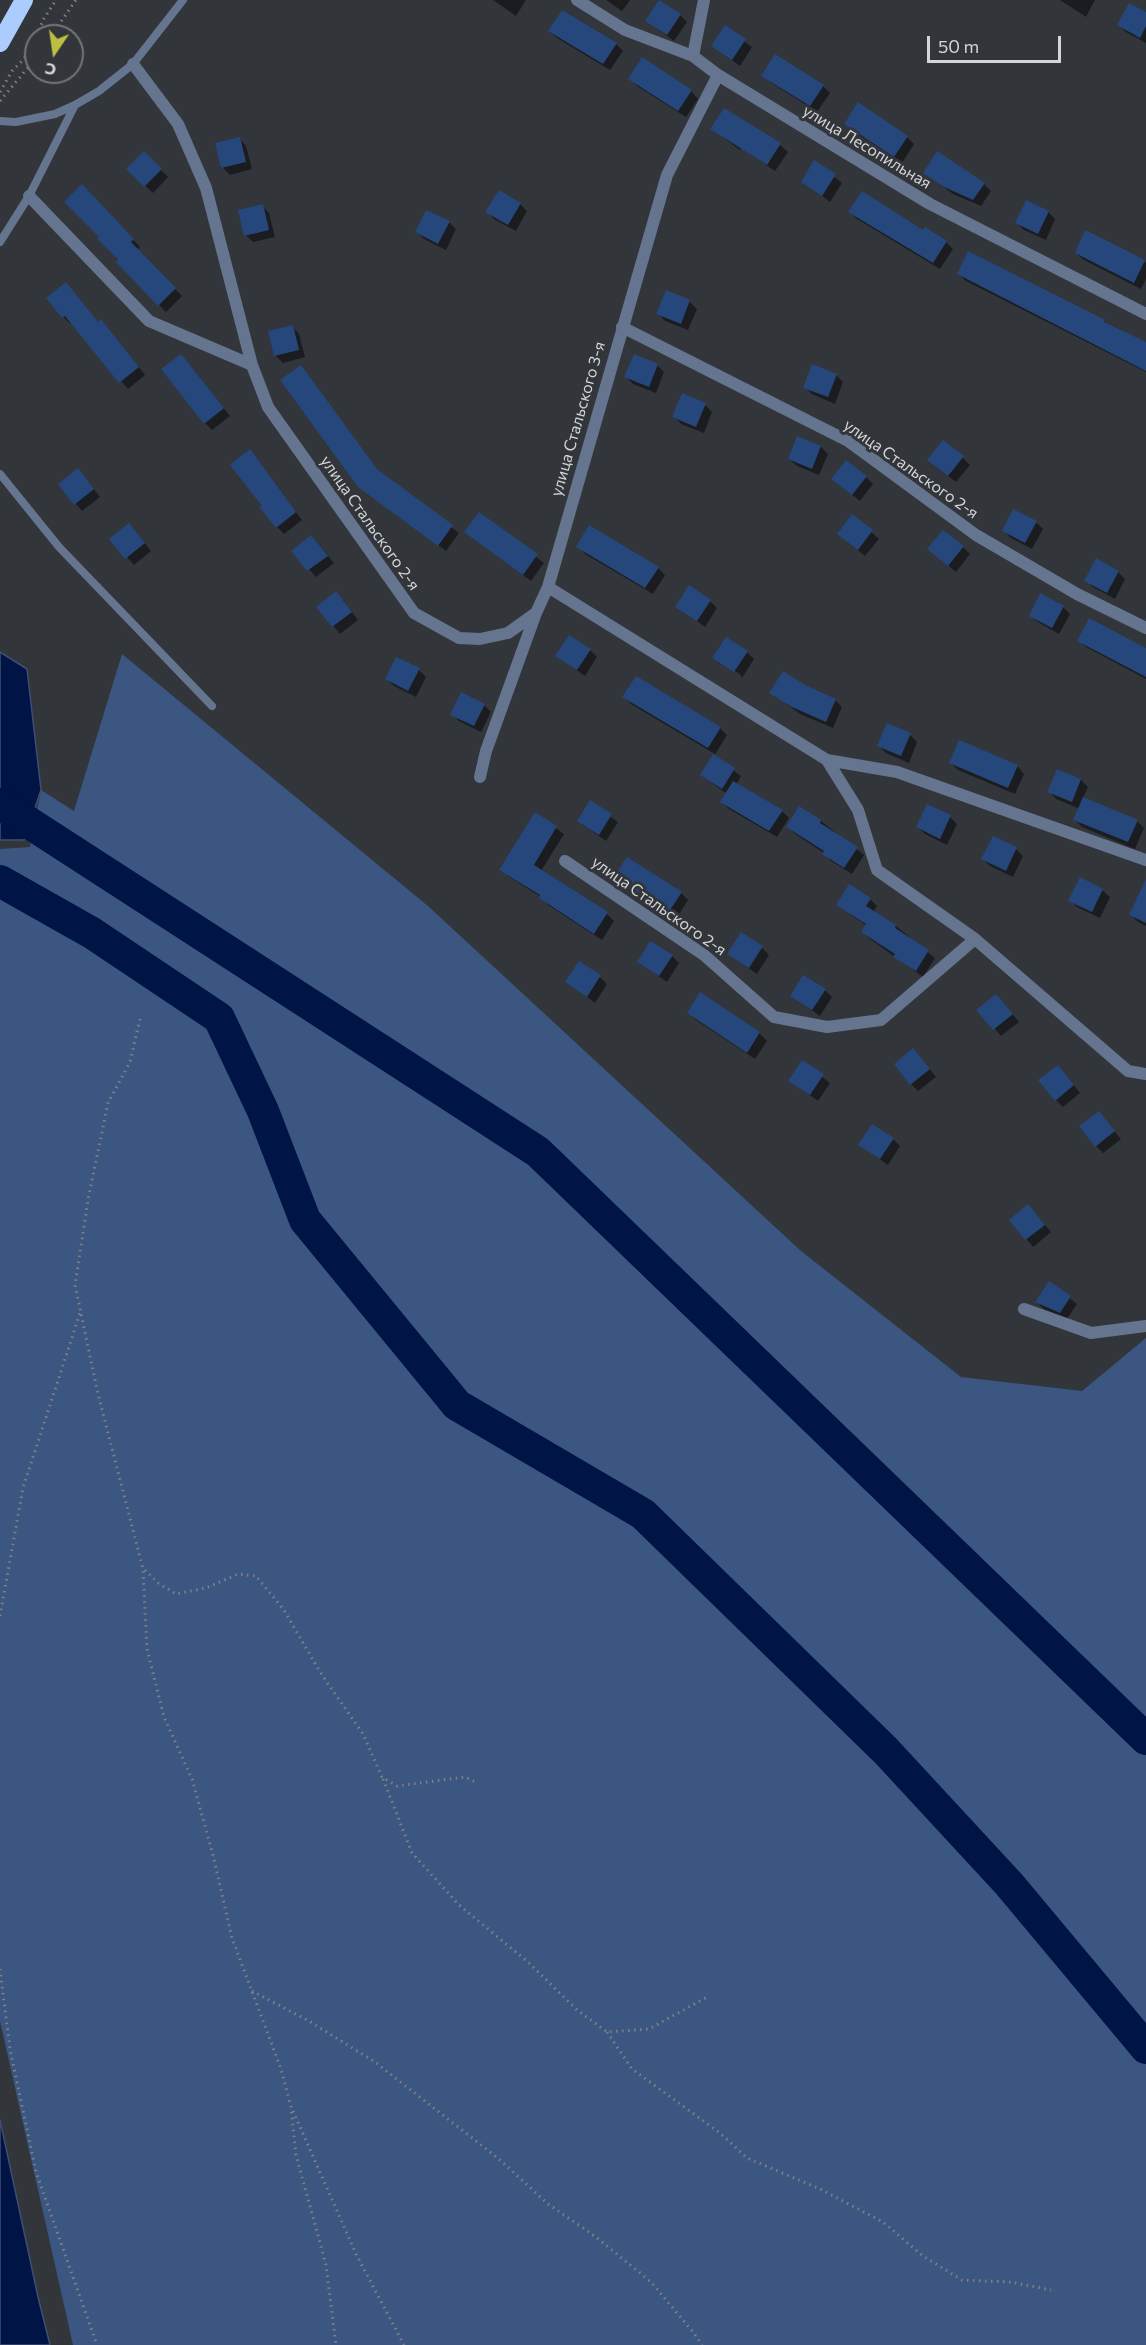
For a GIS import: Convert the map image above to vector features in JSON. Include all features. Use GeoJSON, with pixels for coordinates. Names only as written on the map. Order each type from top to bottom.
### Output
{"type":"FeatureCollection","features":[{"type":"Feature","properties":{"kind":"highway"},"geometry":{"type":"LineString","coordinates":[[0,43],[24,0]]}},
{"type":"Feature","properties":{"kind":"street","name":"улица Лесопильная"},"geometry":{"type":"LineString","coordinates":[[577,0],[625,30],[693,56],[718,75],[930,204],[1146,314]]}},
{"type":"Feature","properties":{"kind":"street"},"geometry":{"type":"LineString","coordinates":[[693,56],[704,0]]}},
{"type":"Feature","properties":{"kind":"street","name":"улица Стальского 2-я"},"geometry":{"type":"LineString","coordinates":[[133,64],[178,124],[206,188],[252,365],[268,407],[414,613],[459,638],[480,639],[508,633],[536,613]]}},
{"type":"Feature","properties":{"kind":"street","name":"улица Стальского 3-я"},"geometry":{"type":"LineString","coordinates":[[480,777],[486,751],[536,613],[548,587],[667,176],[718,75]]}},
{"type":"Feature","properties":{"kind":"street"},"geometry":{"type":"LineString","coordinates":[[29,196],[149,321],[252,365]]}},
{"type":"Feature","properties":{"kind":"street","name":"улица Стальского 2-я"},"geometry":{"type":"LineString","coordinates":[[622,327],[848,441],[976,535],[1077,594],[1146,628]]}},
{"type":"Feature","properties":{"kind":"street"},"geometry":{"type":"LineString","coordinates":[[548,587],[827,760],[897,772],[1146,860]]}},
{"type":"Feature","properties":{"kind":"street"},"geometry":{"type":"LineString","coordinates":[[827,760],[858,810],[877,870],[975,939],[1128,1071],[1146,1074]]}},
{"type":"Feature","properties":{"kind":"street","name":"улица Стальского 2-я"},"geometry":{"type":"LineString","coordinates":[[565,861],[704,955],[774,1017],[795,1021],[827,1027],[880,1020],[975,939]]}},
{"type":"Feature","properties":{"kind":"street"},"geometry":{"type":"LineString","coordinates":[[1024,1309],[1091,1333],[1146,1326]]}},
{"type":"Feature","properties":{"kind":"lane"},"geometry":{"type":"LineString","coordinates":[[0,121],[16,122],[55,114],[99,91],[133,64],[183,0]]}},
{"type":"Feature","properties":{"kind":"lane"},"geometry":{"type":"LineString","coordinates":[[0,242],[29,196],[75,105]]}},
{"type":"Feature","properties":{"kind":"lane"},"geometry":{"type":"LineString","coordinates":[[0,474],[59,547],[212,706]]}},
{"type":"Feature","properties":{"kind":"path"},"geometry":{"type":"LineString","coordinates":[[42,24],[56,0]]}},
{"type":"Feature","properties":{"kind":"path"},"geometry":{"type":"LineString","coordinates":[[59,24],[76,0]]}},
{"type":"Feature","properties":{"kind":"path"},"geometry":{"type":"LineString","coordinates":[[0,92],[12,71],[24,59]]}},
{"type":"Feature","properties":{"kind":"path"},"geometry":{"type":"LineString","coordinates":[[0,101],[24,72]]}},
{"type":"Feature","properties":{"kind":"path"},"geometry":{"type":"LineString","coordinates":[[140,1019],[130,1062],[108,1103],[88,1200],[75,1286],[98,1394],[143,1569],[147,1649],[164,1717],[192,1779],[213,1855],[232,1938],[281,2069],[291,2107],[296,2155],[326,2265],[336,2345]]}},
{"type":"Feature","properties":{"kind":"path"},"geometry":{"type":"LineString","coordinates":[[0,1616],[23,1488],[81,1311]]}},
{"type":"Feature","properties":{"kind":"path"},"geometry":{"type":"LineString","coordinates":[[143,1569],[158,1583],[176,1593],[206,1588],[238,1574],[256,1576],[284,1610],[320,1672],[363,1734],[412,1853],[459,1905],[528,1962],[577,2010],[607,2032],[632,2069],[720,2133],[747,2158],[820,2189],[884,2222],[923,2256],[962,2280],[1011,2282],[1051,2290]]}},
{"type":"Feature","properties":{"kind":"path"},"geometry":{"type":"LineString","coordinates":[[382,1778],[397,1786],[465,1777],[477,1783]]}},
{"type":"Feature","properties":{"kind":"path"},"geometry":{"type":"LineString","coordinates":[[0,1969],[10,2049],[36,2172],[97,2345]]}},
{"type":"Feature","properties":{"kind":"path"},"geometry":{"type":"LineString","coordinates":[[252,1991],[309,2021],[375,2062],[483,2146],[548,2204],[596,2237],[651,2282],[702,2345]]}},
{"type":"Feature","properties":{"kind":"path"},"geometry":{"type":"LineString","coordinates":[[607,2032],[649,2029],[709,1996]]}},
{"type":"Feature","properties":{"kind":"path"},"geometry":{"type":"LineString","coordinates":[[291,2107],[356,2254],[404,2345]]}},
{"type":"Feature","properties":{"kind":"shaded area"},"geometry":{"type":"Polygon","coordinates":[[[0,652],[27,669],[41,790],[24,840],[0,840],[0,652]]]}},
{"type":"Feature","properties":{"kind":"shaded area"},"geometry":{"type":"Polygon","coordinates":[[[122,654],[428,906],[801,1251],[961,1377],[1082,1391],[1146,1338],[1146,2345],[73,2345],[0,2021],[0,849],[30,847],[41,790],[74,811],[122,654]]]}},
{"type":"Feature","properties":{"kind":"shaded area"},"geometry":{"type":"Polygon","coordinates":[[[0,2120],[38,2297],[50,2345],[0,2345],[0,2120]]]}},
{"type":"Feature","properties":{"kind":"building"},"geometry":{"type":"Polygon","coordinates":[[[659,0],[681,14],[667,35],[645,21],[659,0]]]}},
{"type":"Feature","properties":{"kind":"building"},"geometry":{"type":"Polygon","coordinates":[[[1129,3],[1146,12],[1146,26],[1140,38],[1117,25],[1129,3]]]}},
{"type":"Feature","properties":{"kind":"building"},"geometry":{"type":"Polygon","coordinates":[[[562,10],[617,43],[603,64],[548,31],[562,10]]]}},
{"type":"Feature","properties":{"kind":"building"},"geometry":{"type":"Polygon","coordinates":[[[725,25],[746,39],[732,60],[711,46],[725,25]]]}},
{"type":"Feature","properties":{"kind":"building"},"geometry":{"type":"Polygon","coordinates":[[[775,54],[824,85],[810,106],[761,76],[775,54]]]}},
{"type":"Feature","properties":{"kind":"building"},"geometry":{"type":"Polygon","coordinates":[[[642,57],[692,90],[678,111],[628,79],[642,57]]]}},
{"type":"Feature","properties":{"kind":"building"},"geometry":{"type":"Polygon","coordinates":[[[858,102],[908,136],[894,157],[844,124],[858,102]]]}},
{"type":"Feature","properties":{"kind":"building"},"geometry":{"type":"Polygon","coordinates":[[[724,108],[781,143],[767,165],[710,129],[724,108]]]}},
{"type":"Feature","properties":{"kind":"building"},"geometry":{"type":"Polygon","coordinates":[[[240,137],[246,162],[221,168],[215,143],[240,137]]]}},
{"type":"Feature","properties":{"kind":"building"},"geometry":{"type":"Polygon","coordinates":[[[144,151],[162,169],[144,187],[126,169],[144,151]]]}},
{"type":"Feature","properties":{"kind":"building"},"geometry":{"type":"Polygon","coordinates":[[[937,151],[985,183],[973,200],[944,187],[923,173],[937,151]]]}},
{"type":"Feature","properties":{"kind":"building"},"geometry":{"type":"Polygon","coordinates":[[[814,160],[836,174],[822,196],[801,182],[814,160]]]}},
{"type":"Feature","properties":{"kind":"building"},"geometry":{"type":"Polygon","coordinates":[[[82,184],[134,239],[131,242],[176,288],[158,306],[116,262],[118,259],[97,239],[99,237],[64,202],[82,184]]]}},
{"type":"Feature","properties":{"kind":"building"},"geometry":{"type":"Polygon","coordinates":[[[499,190],[521,203],[508,225],[485,212],[499,190]]]}},
{"type":"Feature","properties":{"kind":"building"},"geometry":{"type":"Polygon","coordinates":[[[862,191],[923,230],[925,227],[947,241],[933,263],[848,212],[862,191]]]}},
{"type":"Feature","properties":{"kind":"building"},"geometry":{"type":"Polygon","coordinates":[[[1026,200],[1049,211],[1038,234],[1015,223],[1026,200]]]}},
{"type":"Feature","properties":{"kind":"building"},"geometry":{"type":"Polygon","coordinates":[[[263,204],[269,230],[244,236],[238,210],[263,204]]]}},
{"type":"Feature","properties":{"kind":"building"},"geometry":{"type":"Polygon","coordinates":[[[426,210],[450,221],[438,244],[415,232],[426,210]]]}},
{"type":"Feature","properties":{"kind":"building"},"geometry":{"type":"Polygon","coordinates":[[[1085,230],[1145,260],[1134,283],[1075,253],[1085,230]]]}},
{"type":"Feature","properties":{"kind":"building"},"geometry":{"type":"Polygon","coordinates":[[[968,251],[1146,342],[1146,371],[957,274],[968,251]]]}},
{"type":"Feature","properties":{"kind":"building"},"geometry":{"type":"Polygon","coordinates":[[[66,282],[98,322],[101,319],[139,367],[119,383],[65,316],[62,318],[46,298],[66,282]]]}},
{"type":"Feature","properties":{"kind":"building"},"geometry":{"type":"Polygon","coordinates":[[[666,290],[690,300],[681,324],[656,314],[666,290]]]}},
{"type":"Feature","properties":{"kind":"building"},"geometry":{"type":"Polygon","coordinates":[[[293,325],[299,350],[274,356],[268,331],[293,325]]]}},
{"type":"Feature","properties":{"kind":"building"},"geometry":{"type":"Polygon","coordinates":[[[181,354],[224,408],[204,424],[161,369],[181,354]]]}},
{"type":"Feature","properties":{"kind":"building"},"geometry":{"type":"Polygon","coordinates":[[[634,354],[658,364],[649,387],[624,377],[634,354]]]}},
{"type":"Feature","properties":{"kind":"building"},"geometry":{"type":"Polygon","coordinates":[[[812,364],[837,374],[828,397],[803,388],[812,364]]]}},
{"type":"Feature","properties":{"kind":"building"},"geometry":{"type":"Polygon","coordinates":[[[301,365],[377,469],[453,525],[438,546],[358,487],[280,380],[301,365]]]}},
{"type":"Feature","properties":{"kind":"building"},"geometry":{"type":"Polygon","coordinates":[[[682,393],[706,403],[696,427],[672,417],[682,393]]]}},
{"type":"Feature","properties":{"kind":"building"},"geometry":{"type":"Polygon","coordinates":[[[797,436],[821,446],[812,469],[788,459],[797,436]]]}},
{"type":"Feature","properties":{"kind":"building"},"geometry":{"type":"Polygon","coordinates":[[[943,440],[964,456],[948,476],[927,460],[943,440]]]}},
{"type":"Feature","properties":{"kind":"building"},"geometry":{"type":"Polygon","coordinates":[[[250,449],[296,512],[276,528],[230,465],[250,449]]]}},
{"type":"Feature","properties":{"kind":"building"},"geometry":{"type":"Polygon","coordinates":[[[846,460],[867,476],[852,495],[831,479],[846,460]]]}},
{"type":"Feature","properties":{"kind":"building"},"geometry":{"type":"Polygon","coordinates":[[[78,468],[94,489],[74,505],[58,484],[78,468]]]}},
{"type":"Feature","properties":{"kind":"building"},"geometry":{"type":"Polygon","coordinates":[[[1013,509],[1037,521],[1025,543],[1002,531],[1013,509]]]}},
{"type":"Feature","properties":{"kind":"building"},"geometry":{"type":"Polygon","coordinates":[[[479,512],[538,554],[523,575],[464,532],[479,512]]]}},
{"type":"Feature","properties":{"kind":"building"},"geometry":{"type":"Polygon","coordinates":[[[852,514],[873,530],[858,550],[837,534],[852,514]]]}},
{"type":"Feature","properties":{"kind":"building"},"geometry":{"type":"Polygon","coordinates":[[[129,523],[145,543],[125,559],[109,539],[129,523]]]}},
{"type":"Feature","properties":{"kind":"building"},"geometry":{"type":"Polygon","coordinates":[[[589,525],[659,567],[645,588],[576,547],[589,525]]]}},
{"type":"Feature","properties":{"kind":"building"},"geometry":{"type":"Polygon","coordinates":[[[943,530],[964,546],[948,566],[927,549],[943,530]]]}},
{"type":"Feature","properties":{"kind":"building"},"geometry":{"type":"Polygon","coordinates":[[[311,535],[328,556],[307,571],[291,551],[311,535]]]}},
{"type":"Feature","properties":{"kind":"building"},"geometry":{"type":"Polygon","coordinates":[[[1096,558],[1119,571],[1107,593],[1084,581],[1096,558]]]}},
{"type":"Feature","properties":{"kind":"building"},"geometry":{"type":"Polygon","coordinates":[[[689,585],[711,600],[697,621],[675,607],[689,585]]]}},
{"type":"Feature","properties":{"kind":"building"},"geometry":{"type":"Polygon","coordinates":[[[336,591],[352,612],[332,627],[316,607],[336,591]]]}},
{"type":"Feature","properties":{"kind":"building"},"geometry":{"type":"Polygon","coordinates":[[[1040,593],[1064,606],[1052,628],[1029,616],[1040,593]]]}},
{"type":"Feature","properties":{"kind":"building"},"geometry":{"type":"Polygon","coordinates":[[[1089,618],[1146,648],[1146,677],[1077,641],[1089,618]]]}},
{"type":"Feature","properties":{"kind":"building"},"geometry":{"type":"Polygon","coordinates":[[[569,635],[591,649],[577,670],[555,656],[569,635]]]}},
{"type":"Feature","properties":{"kind":"building"},"geometry":{"type":"Polygon","coordinates":[[[726,637],[748,651],[734,672],[712,658],[726,637]]]}},
{"type":"Feature","properties":{"kind":"building"},"geometry":{"type":"Polygon","coordinates":[[[396,657],[420,668],[408,691],[385,679],[396,657]]]}},
{"type":"Feature","properties":{"kind":"building"},"geometry":{"type":"Polygon","coordinates":[[[783,671],[805,685],[836,699],[826,722],[792,707],[769,693],[783,671]]]}},
{"type":"Feature","properties":{"kind":"building"},"geometry":{"type":"Polygon","coordinates":[[[636,676],[721,727],[708,748],[622,697],[636,676]]]}},
{"type":"Feature","properties":{"kind":"building"},"geometry":{"type":"Polygon","coordinates":[[[461,692],[485,704],[474,726],[450,715],[461,692]]]}},
{"type":"Feature","properties":{"kind":"building"},"geometry":{"type":"Polygon","coordinates":[[[887,723],[911,733],[901,756],[877,746],[887,723]]]}},
{"type":"Feature","properties":{"kind":"building"},"geometry":{"type":"Polygon","coordinates":[[[959,740],[1018,765],[1008,788],[949,763],[959,740]]]}},
{"type":"Feature","properties":{"kind":"building"},"geometry":{"type":"Polygon","coordinates":[[[713,754],[735,768],[722,789],[700,775],[713,754]]]}},
{"type":"Feature","properties":{"kind":"building"},"geometry":{"type":"Polygon","coordinates":[[[1057,769],[1081,779],[1072,802],[1047,792],[1057,769]]]}},
{"type":"Feature","properties":{"kind":"building"},"geometry":{"type":"Polygon","coordinates":[[[733,781],[783,810],[769,831],[720,802],[733,781]]]}},
{"type":"Feature","properties":{"kind":"building"},"geometry":{"type":"Polygon","coordinates":[[[1083,797],[1138,820],[1128,842],[1073,820],[1083,797]]]}},
{"type":"Feature","properties":{"kind":"building"},"geometry":{"type":"Polygon","coordinates":[[[590,800],[612,814],[599,835],[577,821],[590,800]]]}},
{"type":"Feature","properties":{"kind":"building"},"geometry":{"type":"Polygon","coordinates":[[[927,804],[951,815],[940,839],[916,827],[927,804]]]}},
{"type":"Feature","properties":{"kind":"building"},"geometry":{"type":"Polygon","coordinates":[[[799,806],[821,820],[820,823],[858,847],[844,868],[822,854],[824,851],[786,827],[799,806]]]}},
{"type":"Feature","properties":{"kind":"building"},"geometry":{"type":"Polygon","coordinates":[[[535,812],[557,826],[534,865],[608,912],[594,934],[539,898],[540,895],[499,870],[535,812]]]}},
{"type":"Feature","properties":{"kind":"building"},"geometry":{"type":"Polygon","coordinates":[[[993,836],[1017,847],[1006,871],[981,859],[993,836]]]}},
{"type":"Feature","properties":{"kind":"building"},"geometry":{"type":"Polygon","coordinates":[[[627,857],[682,892],[668,913],[613,878],[627,857]]]}},
{"type":"Feature","properties":{"kind":"building"},"geometry":{"type":"Polygon","coordinates":[[[1080,877],[1103,889],[1092,912],[1068,901],[1080,877]]]}},
{"type":"Feature","properties":{"kind":"building"},"geometry":{"type":"Polygon","coordinates":[[[1146,879],[1146,923],[1129,915],[1146,879]]]}},
{"type":"Feature","properties":{"kind":"building"},"geometry":{"type":"Polygon","coordinates":[[[849,884],[871,898],[866,906],[929,950],[916,971],[893,957],[895,954],[861,932],[866,924],[836,905],[849,884]]]}},
{"type":"Feature","properties":{"kind":"building"},"geometry":{"type":"Polygon","coordinates":[[[741,932],[763,946],[749,968],[727,954],[741,932]]]}},
{"type":"Feature","properties":{"kind":"building"},"geometry":{"type":"Polygon","coordinates":[[[650,941],[673,955],[659,976],[637,962],[650,941]]]}},
{"type":"Feature","properties":{"kind":"building"},"geometry":{"type":"Polygon","coordinates":[[[579,961],[601,975],[587,997],[565,982],[579,961]]]}},
{"type":"Feature","properties":{"kind":"building"},"geometry":{"type":"Polygon","coordinates":[[[803,975],[826,989],[812,1010],[790,996],[803,975]]]}},
{"type":"Feature","properties":{"kind":"building"},"geometry":{"type":"Polygon","coordinates":[[[700,992],[760,1032],[747,1053],[687,1013],[700,992]]]}},
{"type":"Feature","properties":{"kind":"building"},"geometry":{"type":"Polygon","coordinates":[[[996,994],[1013,1014],[993,1030],[976,1010],[996,994]]]}},
{"type":"Feature","properties":{"kind":"building"},"geometry":{"type":"Polygon","coordinates":[[[913,1048],[930,1069],[910,1085],[894,1064],[913,1048]]]}},
{"type":"Feature","properties":{"kind":"building"},"geometry":{"type":"Polygon","coordinates":[[[802,1060],[824,1074],[810,1095],[788,1081],[802,1060]]]}},
{"type":"Feature","properties":{"kind":"building"},"geometry":{"type":"Polygon","coordinates":[[[1058,1065],[1074,1085],[1055,1101],[1038,1080],[1058,1065]]]}},
{"type":"Feature","properties":{"kind":"building"},"geometry":{"type":"Polygon","coordinates":[[[1099,1111],[1115,1131],[1095,1147],[1079,1126],[1099,1111]]]}},
{"type":"Feature","properties":{"kind":"building"},"geometry":{"type":"Polygon","coordinates":[[[872,1124],[894,1138],[880,1159],[858,1145],[872,1124]]]}},
{"type":"Feature","properties":{"kind":"building"},"geometry":{"type":"Polygon","coordinates":[[[1028,1204],[1045,1225],[1025,1240],[1009,1220],[1028,1204]]]}},
{"type":"Feature","properties":{"kind":"building"},"geometry":{"type":"Polygon","coordinates":[[[1049,1281],[1071,1296],[1060,1313],[1035,1302],[1049,1281]]]}},
{"type":"Feature","properties":{"kind":"waterway"},"geometry":{"type":"LineString","coordinates":[[0,804],[538,1152],[1146,1739]]}},
{"type":"Feature","properties":{"kind":"waterway"},"geometry":{"type":"LineString","coordinates":[[0,881],[92,933],[219,1018],[263,1111],[305,1220],[457,1405],[643,1514],[886,1751],[1009,1884],[1146,2048]]}}]}
